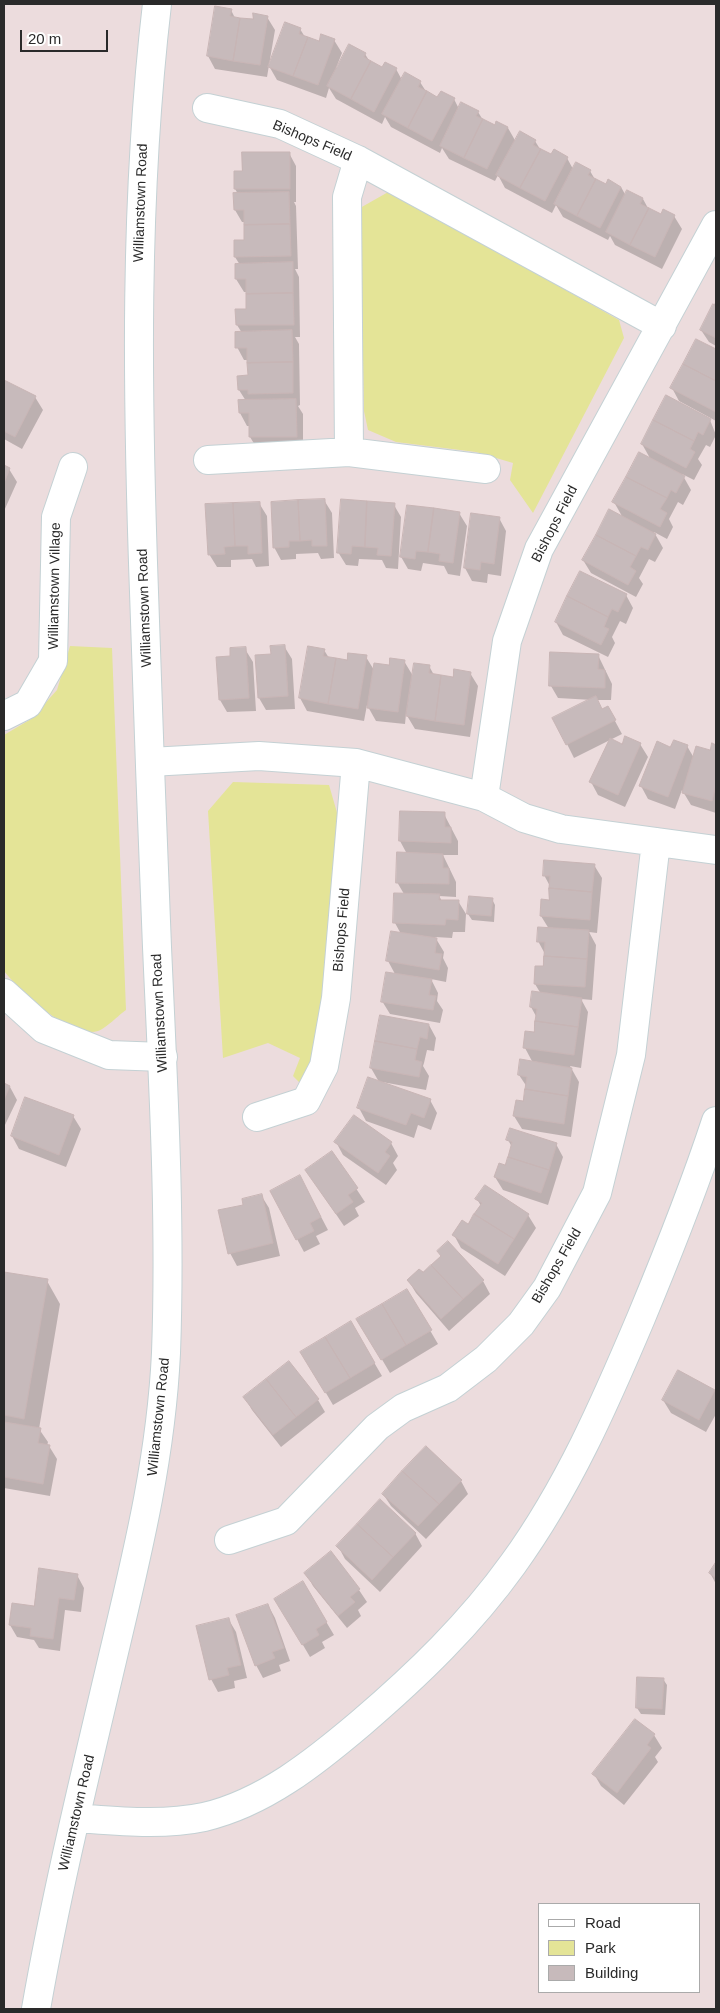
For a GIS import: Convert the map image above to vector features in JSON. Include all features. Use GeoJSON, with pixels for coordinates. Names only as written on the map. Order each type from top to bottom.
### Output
{"type":"FeatureCollection","features":[{"type":"Feature","properties":{"kind":"street","name":"Williamstown Road"},"geometry":{"type":"LineString","coordinates":[[36,2009],[53,1917],[145,1522],[160,1434],[166,1349],[167,1275],[163,1057],[140,467],[138,304],[143,154],[157,4]]}},
{"type":"Feature","properties":{"kind":"street","name":"Bishops Field"},"geometry":{"type":"LineString","coordinates":[[207,108],[280,124],[358,160],[662,326]]}},
{"type":"Feature","properties":{"kind":"street","name":"Bishops Field"},"geometry":{"type":"LineString","coordinates":[[349,452],[347,197],[358,160]]}},
{"type":"Feature","properties":{"kind":"street","name":"Bishops Field"},"geometry":{"type":"LineString","coordinates":[[484,798],[507,641],[539,549],[716,224]]}},
{"type":"Feature","properties":{"kind":"street"},"geometry":{"type":"LineString","coordinates":[[208,460],[349,452],[486,469]]}},
{"type":"Feature","properties":{"kind":"street","name":"Williamstown Village"},"geometry":{"type":"LineString","coordinates":[[4,716],[28,704],[54,661],[56,517],[74,467]]}},
{"type":"Feature","properties":{"kind":"street"},"geometry":{"type":"LineString","coordinates":[[150,762],[260,756],[356,763],[484,798],[524,818],[561,830],[716,850]]}},
{"type":"Feature","properties":{"kind":"street","name":"Bishops Field"},"geometry":{"type":"LineString","coordinates":[[257,1117],[306,1101],[324,1066],[336,998],[356,763]]}},
{"type":"Feature","properties":{"kind":"street","name":"Bishops Field"},"geometry":{"type":"LineString","coordinates":[[229,1540],[286,1521],[376,1427],[404,1408],[448,1388],[486,1359],[520,1324],[547,1288],[598,1194],[631,1054],[656,842]]}},
{"type":"Feature","properties":{"kind":"street"},"geometry":{"type":"LineString","coordinates":[[4,993],[44,1029],[109,1055],[163,1057]]}},
{"type":"Feature","properties":{"kind":"street"},"geometry":{"type":"LineString","coordinates":[[76,1818],[128,1821],[185,1820],[218,1813],[246,1802],[284,1781],[327,1751],[386,1702],[443,1647],[490,1595],[513,1564],[550,1508],[571,1471],[608,1395],[660,1272],[716,1121]]}},
{"type":"Feature","properties":{"kind":"green space"},"geometry":{"type":"Polygon","coordinates":[[[390,191],[619,320],[624,338],[533,513],[510,480],[513,463],[476,452],[396,442],[368,430],[364,411],[360,208],[390,191]]]}},
{"type":"Feature","properties":{"kind":"green space"},"geometry":{"type":"Polygon","coordinates":[[[70,646],[112,648],[126,1010],[101,1030],[87,1032],[74,1028],[47,1012],[4,971],[4,735],[31,719],[57,690],[70,646]]]}},
{"type":"Feature","properties":{"kind":"green space"},"geometry":{"type":"Polygon","coordinates":[[[233,782],[329,785],[338,816],[332,934],[316,1055],[303,1086],[293,1076],[300,1058],[268,1043],[223,1058],[208,811],[233,782]]]}},
{"type":"Feature","properties":{"kind":"building"},"geometry":{"type":"Polygon","coordinates":[[[215,6],[232,9],[230,16],[240,18],[233,61],[207,56],[215,6]]]}},
{"type":"Feature","properties":{"kind":"building"},"geometry":{"type":"Polygon","coordinates":[[[253,13],[268,16],[260,65],[233,61],[240,18],[253,19],[253,13]]]}},
{"type":"Feature","properties":{"kind":"building"},"geometry":{"type":"Polygon","coordinates":[[[285,22],[301,28],[299,34],[308,37],[293,76],[268,67],[285,22]]]}},
{"type":"Feature","properties":{"kind":"building"},"geometry":{"type":"Polygon","coordinates":[[[321,34],[335,39],[318,85],[293,76],[308,37],[319,41],[321,34]]]}},
{"type":"Feature","properties":{"kind":"building"},"geometry":{"type":"Polygon","coordinates":[[[349,44],[366,53],[364,57],[371,61],[351,99],[327,86],[349,44]]]}},
{"type":"Feature","properties":{"kind":"building"},"geometry":{"type":"Polygon","coordinates":[[[371,61],[382,67],[385,62],[397,68],[374,112],[351,99],[371,61]]]}},
{"type":"Feature","properties":{"kind":"building"},"geometry":{"type":"Polygon","coordinates":[[[405,72],[421,81],[418,87],[427,91],[408,128],[382,114],[405,72]]]}},
{"type":"Feature","properties":{"kind":"building"},"geometry":{"type":"Polygon","coordinates":[[[427,91],[437,97],[441,91],[455,98],[432,141],[408,128],[427,91]]]}},
{"type":"Feature","properties":{"kind":"building"},"geometry":{"type":"Polygon","coordinates":[[[461,102],[479,111],[476,116],[483,119],[464,158],[440,146],[461,102]]]}},
{"type":"Feature","properties":{"kind":"building"},"geometry":{"type":"Polygon","coordinates":[[[483,119],[495,125],[496,121],[508,127],[487,169],[464,158],[483,119]]]}},
{"type":"Feature","properties":{"kind":"building"},"geometry":{"type":"Polygon","coordinates":[[[520,131],[536,140],[533,145],[541,149],[520,188],[496,175],[520,131]]]}},
{"type":"Feature","properties":{"kind":"building"},"geometry":{"type":"Polygon","coordinates":[[[541,149],[551,154],[554,149],[568,157],[545,201],[520,188],[541,149]]]}},
{"type":"Feature","properties":{"kind":"building"},"geometry":{"type":"Polygon","coordinates":[[[242,152],[290,152],[290,189],[234,189],[234,171],[242,171],[242,152]]]}},
{"type":"Feature","properties":{"kind":"building"},"geometry":{"type":"Polygon","coordinates":[[[576,162],[591,170],[588,175],[596,179],[577,216],[554,204],[576,162]]]}},
{"type":"Feature","properties":{"kind":"building"},"geometry":{"type":"Polygon","coordinates":[[[596,179],[606,184],[608,179],[621,187],[600,228],[577,216],[596,179]]]}},
{"type":"Feature","properties":{"kind":"building"},"geometry":{"type":"Polygon","coordinates":[[[627,190],[643,198],[640,204],[649,208],[630,245],[606,232],[627,190]]]}},
{"type":"Feature","properties":{"kind":"building"},"geometry":{"type":"Polygon","coordinates":[[[289,192],[290,224],[244,225],[244,210],[234,210],[233,193],[289,192]]]}},
{"type":"Feature","properties":{"kind":"building"},"geometry":{"type":"Polygon","coordinates":[[[649,208],[661,214],[663,209],[675,215],[655,257],[630,245],[649,208]]]}},
{"type":"Feature","properties":{"kind":"building"},"geometry":{"type":"Polygon","coordinates":[[[290,224],[291,256],[234,257],[234,240],[244,240],[244,225],[290,224]]]}},
{"type":"Feature","properties":{"kind":"building"},"geometry":{"type":"Polygon","coordinates":[[[293,262],[293,293],[246,294],[246,279],[235,279],[235,264],[293,262]]]}},
{"type":"Feature","properties":{"kind":"building"},"geometry":{"type":"Polygon","coordinates":[[[293,293],[294,325],[236,325],[235,309],[246,309],[246,294],[293,293]]]}},
{"type":"Feature","properties":{"kind":"building"},"geometry":{"type":"Polygon","coordinates":[[[713,304],[716,306],[716,338],[700,330],[713,304]]]}},
{"type":"Feature","properties":{"kind":"building"},"geometry":{"type":"Polygon","coordinates":[[[292,330],[293,362],[247,363],[247,348],[235,348],[235,332],[292,330]]]}},
{"type":"Feature","properties":{"kind":"building"},"geometry":{"type":"Polygon","coordinates":[[[696,339],[716,349],[716,381],[683,364],[696,339]]]}},
{"type":"Feature","properties":{"kind":"building"},"geometry":{"type":"Polygon","coordinates":[[[293,362],[293,393],[248,394],[248,390],[238,390],[237,376],[248,375],[247,363],[293,362]]]}},
{"type":"Feature","properties":{"kind":"building"},"geometry":{"type":"Polygon","coordinates":[[[683,364],[716,381],[716,412],[670,388],[683,364]]]}},
{"type":"Feature","properties":{"kind":"building"},"geometry":{"type":"Polygon","coordinates":[[[4,380],[36,396],[15,437],[4,431],[4,380]]]}},
{"type":"Feature","properties":{"kind":"building"},"geometry":{"type":"Polygon","coordinates":[[[666,395],[711,419],[703,435],[698,432],[694,441],[653,420],[666,395]]]}},
{"type":"Feature","properties":{"kind":"building"},"geometry":{"type":"Polygon","coordinates":[[[296,399],[297,437],[249,437],[249,413],[239,413],[238,400],[296,399]]]}},
{"type":"Feature","properties":{"kind":"building"},"geometry":{"type":"Polygon","coordinates":[[[653,420],[694,441],[690,449],[695,452],[686,468],[641,444],[653,420]]]}},
{"type":"Feature","properties":{"kind":"building"},"geometry":{"type":"Polygon","coordinates":[[[639,452],[685,476],[676,493],[671,490],[667,498],[626,477],[639,452]]]}},
{"type":"Feature","properties":{"kind":"building"},"geometry":{"type":"Polygon","coordinates":[[[4,465],[10,468],[4,483],[4,465]]]}},
{"type":"Feature","properties":{"kind":"building"},"geometry":{"type":"Polygon","coordinates":[[[626,477],[667,498],[660,509],[667,513],[660,527],[612,502],[626,477]]]}},
{"type":"Feature","properties":{"kind":"building"},"geometry":{"type":"Polygon","coordinates":[[[325,499],[327,546],[312,546],[312,540],[300,541],[298,500],[325,499]]]}},
{"type":"Feature","properties":{"kind":"building"},"geometry":{"type":"Polygon","coordinates":[[[341,499],[367,501],[365,547],[352,546],[351,554],[337,553],[341,499]]]}},
{"type":"Feature","properties":{"kind":"building"},"geometry":{"type":"Polygon","coordinates":[[[298,500],[300,541],[289,541],[289,547],[273,548],[271,502],[298,500]]]}},
{"type":"Feature","properties":{"kind":"building"},"geometry":{"type":"Polygon","coordinates":[[[367,501],[395,503],[391,556],[377,555],[378,548],[365,547],[367,501]]]}},
{"type":"Feature","properties":{"kind":"building"},"geometry":{"type":"Polygon","coordinates":[[[260,502],[262,553],[248,554],[248,546],[235,546],[233,503],[260,502]]]}},
{"type":"Feature","properties":{"kind":"building"},"geometry":{"type":"Polygon","coordinates":[[[233,503],[235,546],[224,547],[225,554],[208,555],[205,504],[233,503]]]}},
{"type":"Feature","properties":{"kind":"building"},"geometry":{"type":"Polygon","coordinates":[[[407,505],[434,508],[428,552],[416,551],[415,559],[400,557],[407,505]]]}},
{"type":"Feature","properties":{"kind":"building"},"geometry":{"type":"Polygon","coordinates":[[[434,508],[460,512],[453,563],[439,561],[440,554],[428,552],[434,508]]]}},
{"type":"Feature","properties":{"kind":"building"},"geometry":{"type":"Polygon","coordinates":[[[609,509],[656,534],[648,550],[641,547],[636,556],[596,535],[609,509]]]}},
{"type":"Feature","properties":{"kind":"building"},"geometry":{"type":"Polygon","coordinates":[[[471,513],[500,517],[494,564],[481,562],[480,570],[464,568],[471,513]]]}},
{"type":"Feature","properties":{"kind":"building"},"geometry":{"type":"Polygon","coordinates":[[[596,535],[636,556],[630,567],[636,571],[628,585],[582,560],[596,535]]]}},
{"type":"Feature","properties":{"kind":"building"},"geometry":{"type":"Polygon","coordinates":[[[580,571],[627,594],[618,612],[612,609],[608,617],[567,596],[580,571]]]}},
{"type":"Feature","properties":{"kind":"building"},"geometry":{"type":"Polygon","coordinates":[[[567,596],[608,617],[604,627],[609,629],[601,645],[555,622],[567,596]]]}},
{"type":"Feature","properties":{"kind":"building"},"geometry":{"type":"Polygon","coordinates":[[[285,645],[288,696],[258,698],[255,655],[271,654],[270,646],[285,645]]]}},
{"type":"Feature","properties":{"kind":"building"},"geometry":{"type":"Polygon","coordinates":[[[308,646],[325,649],[323,656],[336,658],[328,704],[299,698],[308,646]]]}},
{"type":"Feature","properties":{"kind":"building"},"geometry":{"type":"Polygon","coordinates":[[[246,647],[249,698],[219,700],[216,657],[230,656],[230,648],[246,647]]]}},
{"type":"Feature","properties":{"kind":"building"},"geometry":{"type":"Polygon","coordinates":[[[550,652],[599,654],[598,669],[605,670],[605,688],[549,686],[550,652]]]}},
{"type":"Feature","properties":{"kind":"building"},"geometry":{"type":"Polygon","coordinates":[[[348,653],[367,655],[358,709],[328,704],[336,658],[347,660],[348,653]]]}},
{"type":"Feature","properties":{"kind":"building"},"geometry":{"type":"Polygon","coordinates":[[[390,658],[405,660],[398,712],[367,708],[374,663],[389,665],[390,658]]]}},
{"type":"Feature","properties":{"kind":"building"},"geometry":{"type":"Polygon","coordinates":[[[414,663],[430,665],[429,673],[441,675],[435,721],[406,716],[414,663]]]}},
{"type":"Feature","properties":{"kind":"building"},"geometry":{"type":"Polygon","coordinates":[[[454,669],[471,672],[464,725],[435,721],[441,675],[453,677],[454,669]]]}},
{"type":"Feature","properties":{"kind":"building"},"geometry":{"type":"Polygon","coordinates":[[[596,696],[602,709],[608,706],[616,720],[566,745],[552,718],[596,696]]]}},
{"type":"Feature","properties":{"kind":"building"},"geometry":{"type":"Polygon","coordinates":[[[625,736],[641,743],[618,795],[589,782],[610,738],[622,744],[625,736]]]}},
{"type":"Feature","properties":{"kind":"building"},"geometry":{"type":"Polygon","coordinates":[[[674,740],[688,745],[668,797],[639,786],[657,741],[670,747],[674,740]]]}},
{"type":"Feature","properties":{"kind":"building"},"geometry":{"type":"Polygon","coordinates":[[[712,743],[716,745],[716,785],[712,801],[682,793],[696,746],[710,750],[712,743]]]}},
{"type":"Feature","properties":{"kind":"building"},"geometry":{"type":"Polygon","coordinates":[[[400,811],[445,812],[445,827],[451,827],[451,843],[399,841],[400,811]]]}},
{"type":"Feature","properties":{"kind":"building"},"geometry":{"type":"Polygon","coordinates":[[[397,852],[443,854],[443,868],[449,868],[449,884],[396,883],[397,852]]]}},
{"type":"Feature","properties":{"kind":"building"},"geometry":{"type":"Polygon","coordinates":[[[544,860],[595,864],[592,892],[549,888],[550,876],[543,876],[544,860]]]}},
{"type":"Feature","properties":{"kind":"building"},"geometry":{"type":"Polygon","coordinates":[[[549,888],[592,892],[590,920],[540,916],[541,899],[549,900],[549,888]]]}},
{"type":"Feature","properties":{"kind":"building"},"geometry":{"type":"Polygon","coordinates":[[[394,893],[440,894],[439,900],[459,900],[458,920],[446,919],[445,925],[393,923],[394,893]]]}},
{"type":"Feature","properties":{"kind":"building"},"geometry":{"type":"Polygon","coordinates":[[[469,896],[493,898],[491,916],[467,914],[469,896]]]}},
{"type":"Feature","properties":{"kind":"building"},"geometry":{"type":"Polygon","coordinates":[[[538,927],[589,930],[587,959],[544,956],[545,942],[537,942],[538,927]]]}},
{"type":"Feature","properties":{"kind":"building"},"geometry":{"type":"Polygon","coordinates":[[[391,931],[437,938],[435,953],[442,954],[439,970],[386,961],[391,931]]]}},
{"type":"Feature","properties":{"kind":"building"},"geometry":{"type":"Polygon","coordinates":[[[544,956],[587,959],[585,987],[534,984],[535,966],[543,966],[544,956]]]}},
{"type":"Feature","properties":{"kind":"building"},"geometry":{"type":"Polygon","coordinates":[[[386,972],[432,979],[429,995],[436,996],[433,1010],[381,1002],[386,972]]]}},
{"type":"Feature","properties":{"kind":"building"},"geometry":{"type":"Polygon","coordinates":[[[532,991],[582,998],[578,1027],[535,1021],[537,1009],[530,1007],[532,991]]]}},
{"type":"Feature","properties":{"kind":"building"},"geometry":{"type":"Polygon","coordinates":[[[380,1015],[429,1024],[427,1039],[420,1037],[417,1049],[375,1041],[380,1015]]]}},
{"type":"Feature","properties":{"kind":"building"},"geometry":{"type":"Polygon","coordinates":[[[535,1021],[578,1027],[574,1055],[523,1048],[525,1031],[534,1032],[535,1021]]]}},
{"type":"Feature","properties":{"kind":"building"},"geometry":{"type":"Polygon","coordinates":[[[375,1041],[417,1049],[415,1060],[422,1062],[419,1077],[370,1068],[375,1041]]]}},
{"type":"Feature","properties":{"kind":"building"},"geometry":{"type":"Polygon","coordinates":[[[520,1059],[572,1068],[568,1096],[525,1089],[527,1077],[518,1075],[520,1059]]]}},
{"type":"Feature","properties":{"kind":"building"},"geometry":{"type":"Polygon","coordinates":[[[368,1077],[431,1099],[424,1118],[411,1113],[406,1125],[357,1108],[368,1077]]]}},
{"type":"Feature","properties":{"kind":"building"},"geometry":{"type":"Polygon","coordinates":[[[4,1083],[10,1086],[4,1100],[4,1083]]]}},
{"type":"Feature","properties":{"kind":"building"},"geometry":{"type":"Polygon","coordinates":[[[525,1089],[568,1096],[564,1124],[513,1116],[516,1100],[523,1101],[525,1089]]]}},
{"type":"Feature","properties":{"kind":"building"},"geometry":{"type":"Polygon","coordinates":[[[25,1097],[74,1115],[59,1155],[11,1136],[25,1097]]]}},
{"type":"Feature","properties":{"kind":"building"},"geometry":{"type":"Polygon","coordinates":[[[354,1115],[392,1142],[385,1152],[390,1156],[378,1173],[334,1142],[354,1115]]]}},
{"type":"Feature","properties":{"kind":"building"},"geometry":{"type":"Polygon","coordinates":[[[510,1128],[557,1143],[549,1170],[508,1157],[512,1142],[506,1140],[510,1128]]]}},
{"type":"Feature","properties":{"kind":"building"},"geometry":{"type":"Polygon","coordinates":[[[332,1151],[358,1188],[348,1195],[353,1202],[336,1214],[305,1170],[332,1151]]]}},
{"type":"Feature","properties":{"kind":"building"},"geometry":{"type":"Polygon","coordinates":[[[508,1157],[549,1170],[541,1193],[494,1177],[499,1163],[505,1165],[508,1157]]]}},
{"type":"Feature","properties":{"kind":"building"},"geometry":{"type":"Polygon","coordinates":[[[300,1175],[321,1217],[310,1223],[314,1231],[296,1240],[270,1191],[300,1175]]]}},
{"type":"Feature","properties":{"kind":"building"},"geometry":{"type":"Polygon","coordinates":[[[485,1185],[529,1214],[514,1239],[474,1214],[482,1203],[475,1199],[485,1185]]]}},
{"type":"Feature","properties":{"kind":"building"},"geometry":{"type":"Polygon","coordinates":[[[262,1194],[273,1243],[228,1254],[218,1210],[243,1205],[242,1199],[262,1194]]]}},
{"type":"Feature","properties":{"kind":"building"},"geometry":{"type":"Polygon","coordinates":[[[474,1214],[514,1239],[498,1264],[452,1235],[462,1220],[468,1224],[474,1214]]]}},
{"type":"Feature","properties":{"kind":"building"},"geometry":{"type":"Polygon","coordinates":[[[448,1241],[484,1280],[463,1299],[431,1265],[441,1256],[437,1251],[448,1241]]]}},
{"type":"Feature","properties":{"kind":"building"},"geometry":{"type":"Polygon","coordinates":[[[431,1265],[463,1299],[441,1319],[407,1280],[419,1269],[423,1272],[431,1265]]]}},
{"type":"Feature","properties":{"kind":"building"},"geometry":{"type":"Polygon","coordinates":[[[4,1272],[48,1279],[24,1419],[4,1415],[4,1272]]]}},
{"type":"Feature","properties":{"kind":"building"},"geometry":{"type":"Polygon","coordinates":[[[407,1289],[432,1330],[406,1345],[382,1304],[407,1289]]]}},
{"type":"Feature","properties":{"kind":"building"},"geometry":{"type":"Polygon","coordinates":[[[382,1304],[406,1345],[381,1360],[356,1319],[382,1304]]]}},
{"type":"Feature","properties":{"kind":"building"},"geometry":{"type":"Polygon","coordinates":[[[351,1321],[375,1363],[350,1378],[325,1337],[351,1321]]]}},
{"type":"Feature","properties":{"kind":"building"},"geometry":{"type":"Polygon","coordinates":[[[325,1337],[350,1378],[325,1393],[300,1352],[325,1337]]]}},
{"type":"Feature","properties":{"kind":"building"},"geometry":{"type":"Polygon","coordinates":[[[289,1361],[319,1399],[296,1417],[266,1379],[289,1361]]]}},
{"type":"Feature","properties":{"kind":"building"},"geometry":{"type":"Polygon","coordinates":[[[678,1370],[715,1390],[699,1420],[662,1400],[678,1370]]]}},
{"type":"Feature","properties":{"kind":"building"},"geometry":{"type":"Polygon","coordinates":[[[266,1379],[296,1417],[273,1435],[243,1397],[266,1379]]]}},
{"type":"Feature","properties":{"kind":"building"},"geometry":{"type":"Polygon","coordinates":[[[4,1422],[41,1428],[38,1443],[50,1445],[43,1484],[4,1477],[4,1422]]]}},
{"type":"Feature","properties":{"kind":"building"},"geometry":{"type":"Polygon","coordinates":[[[426,1446],[462,1480],[439,1504],[402,1471],[426,1446]]]}},
{"type":"Feature","properties":{"kind":"building"},"geometry":{"type":"Polygon","coordinates":[[[402,1471],[439,1504],[418,1526],[382,1494],[402,1471]]]}},
{"type":"Feature","properties":{"kind":"building"},"geometry":{"type":"Polygon","coordinates":[[[380,1499],[416,1533],[393,1557],[357,1524],[380,1499]]]}},
{"type":"Feature","properties":{"kind":"building"},"geometry":{"type":"Polygon","coordinates":[[[357,1524],[393,1557],[372,1580],[336,1546],[357,1524]]]}},
{"type":"Feature","properties":{"kind":"building"},"geometry":{"type":"Polygon","coordinates":[[[331,1551],[360,1589],[350,1597],[355,1602],[338,1616],[304,1573],[331,1551]]]}},
{"type":"Feature","properties":{"kind":"building"},"geometry":{"type":"Polygon","coordinates":[[[716,1562],[716,1578],[709,1573],[716,1562]]]}},
{"type":"Feature","properties":{"kind":"building"},"geometry":{"type":"Polygon","coordinates":[[[39,1568],[78,1574],[74,1600],[59,1598],[53,1639],[30,1636],[31,1628],[9,1625],[12,1603],[34,1606],[39,1568]]]}},
{"type":"Feature","properties":{"kind":"building"},"geometry":{"type":"Polygon","coordinates":[[[303,1581],[327,1622],[316,1629],[319,1635],[302,1645],[274,1599],[303,1581]]]}},
{"type":"Feature","properties":{"kind":"building"},"geometry":{"type":"Polygon","coordinates":[[[268,1604],[284,1648],[272,1652],[275,1658],[255,1666],[236,1615],[268,1604]]]}},
{"type":"Feature","properties":{"kind":"building"},"geometry":{"type":"Polygon","coordinates":[[[229,1618],[241,1665],[227,1668],[229,1675],[209,1680],[196,1626],[229,1618]]]}},
{"type":"Feature","properties":{"kind":"building"},"geometry":{"type":"Polygon","coordinates":[[[637,1677],[664,1678],[662,1709],[636,1708],[637,1677]]]}},
{"type":"Feature","properties":{"kind":"building"},"geometry":{"type":"Polygon","coordinates":[[[635,1719],[655,1734],[647,1745],[651,1748],[617,1793],[592,1774],[635,1719]]]}}]}
